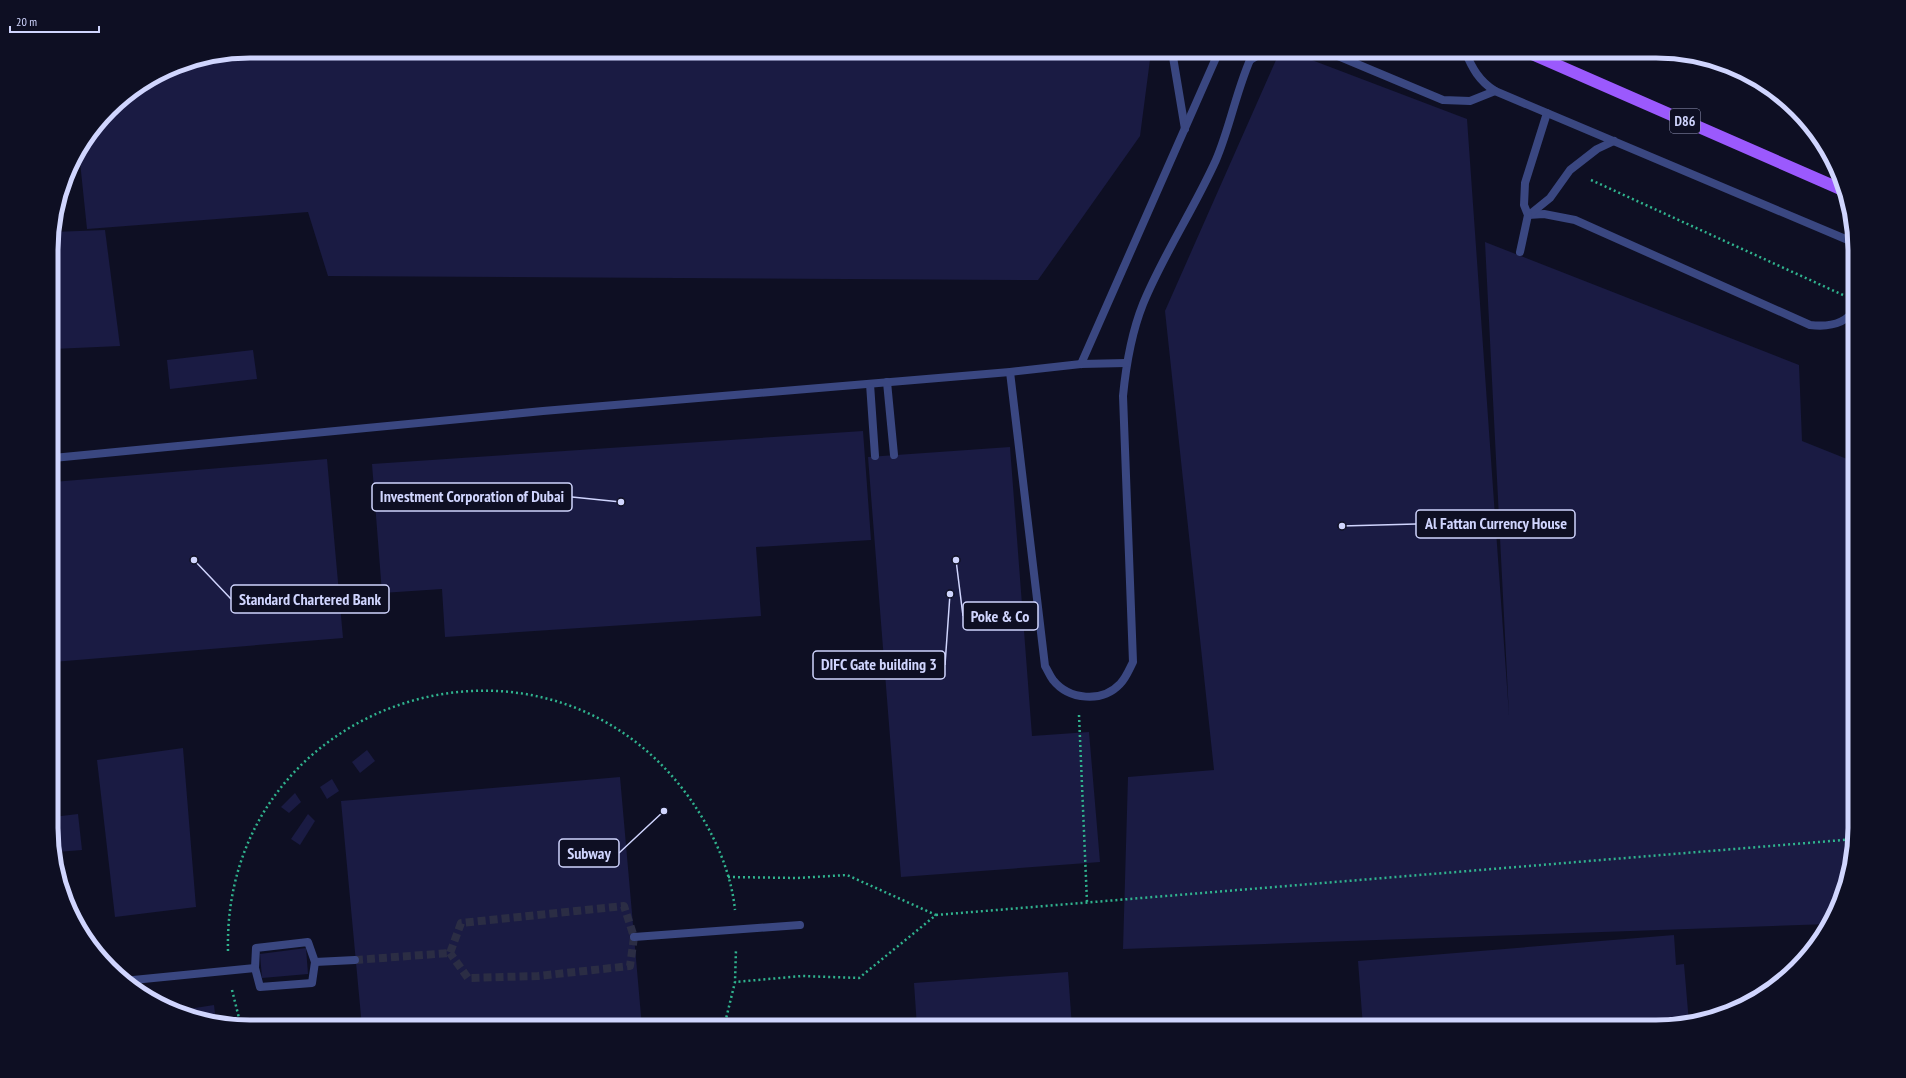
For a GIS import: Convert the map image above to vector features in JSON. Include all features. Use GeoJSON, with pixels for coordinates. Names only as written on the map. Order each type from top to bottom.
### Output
{"type":"FeatureCollection","features":[{"type":"Feature","properties":{"kind":"main road","name":"D86"},"geometry":{"type":"LineString","coordinates":[[1541,58],[1837,188]]}},
{"type":"Feature","properties":{"kind":"street"},"geometry":{"type":"LineString","coordinates":[[1173,58],[1185,129]]}},
{"type":"Feature","properties":{"kind":"street"},"geometry":{"type":"LineString","coordinates":[[1080,364],[1216,58]]}},
{"type":"Feature","properties":{"kind":"street"},"geometry":{"type":"LineString","coordinates":[[1010,372],[1045,666],[1053,680],[1064,690],[1079,696],[1094,697],[1109,692],[1120,685],[1128,674],[1133,662],[1123,396],[1126,363],[1133,333],[1143,304],[1216,159],[1249,60],[1253,58]]}},
{"type":"Feature","properties":{"kind":"street"},"geometry":{"type":"LineString","coordinates":[[1343,58],[1443,100],[1470,101],[1495,91]]}},
{"type":"Feature","properties":{"kind":"street"},"geometry":{"type":"LineString","coordinates":[[1468,58],[1473,70],[1479,78],[1495,91],[1848,240]]}},
{"type":"Feature","properties":{"kind":"street"},"geometry":{"type":"LineString","coordinates":[[1520,252],[1528,216],[1524,205],[1525,183],[1547,113]]}},
{"type":"Feature","properties":{"kind":"street"},"geometry":{"type":"LineString","coordinates":[[1528,216],[1550,198],[1570,170],[1597,149],[1614,141]]}},
{"type":"Feature","properties":{"kind":"street"},"geometry":{"type":"LineString","coordinates":[[1528,216],[1544,214],[1575,220],[1810,325],[1833,325],[1848,317]]}},
{"type":"Feature","properties":{"kind":"street"},"geometry":{"type":"LineString","coordinates":[[58,458],[543,411],[1010,372],[1080,364],[1126,363]]}},
{"type":"Feature","properties":{"kind":"street"},"geometry":{"type":"LineString","coordinates":[[887,382],[894,455]]}},
{"type":"Feature","properties":{"kind":"street"},"geometry":{"type":"LineString","coordinates":[[870,384],[875,456]]}},
{"type":"Feature","properties":{"kind":"street"},"geometry":{"type":"LineString","coordinates":[[634,937],[800,925]]}},
{"type":"Feature","properties":{"kind":"street"},"geometry":{"type":"LineString","coordinates":[[308,942],[315,962],[312,983],[260,987],[255,968],[256,948],[308,942]]}},
{"type":"Feature","properties":{"kind":"street"},"geometry":{"type":"LineString","coordinates":[[315,962],[356,960]]}},
{"type":"Feature","properties":{"kind":"street"},"geometry":{"type":"LineString","coordinates":[[132,979],[255,968]]}},
{"type":"Feature","properties":{"kind":"path"},"geometry":{"type":"LineString","coordinates":[[1570,170],[1847,296]]}},
{"type":"Feature","properties":{"kind":"path"},"geometry":{"type":"LineString","coordinates":[[239,1020],[229,971],[229,928],[232,899],[239,871],[254,831],[272,800],[300,766],[321,747],[350,726],[383,710],[424,697],[452,692],[488,690],[524,694],[559,702],[586,713],[624,734],[652,756],[672,777],[699,811],[716,843],[728,877],[734,903],[737,929],[735,982],[726,1020]]}},
{"type":"Feature","properties":{"kind":"path"},"geometry":{"type":"LineString","coordinates":[[1079,696],[1087,902]]}},
{"type":"Feature","properties":{"kind":"path"},"geometry":{"type":"LineString","coordinates":[[728,877],[797,878],[847,875],[936,915],[1848,840]]}},
{"type":"Feature","properties":{"kind":"path"},"geometry":{"type":"LineString","coordinates":[[735,982],[802,976],[859,978],[936,915]]}},
{"type":"Feature","properties":{"kind":"building"},"geometry":{"type":"Polygon","coordinates":[[[238,58],[1150,58],[1140,136],[1038,280],[328,276],[308,212],[87,229],[80,161],[98,133],[114,114],[133,98],[154,84],[189,68],[225,60],[238,58]]]}},
{"type":"Feature","properties":{"kind":"building"},"geometry":{"type":"Polygon","coordinates":[[[1277,58],[1306,58],[1467,119],[1509,715],[1485,242],[1799,365],[1802,441],[1848,459],[1848,840],[1838,889],[1822,924],[1123,949],[1128,777],[1214,770],[1165,311],[1277,58]]]}},
{"type":"Feature","properties":{"kind":"building"},"geometry":{"type":"Polygon","coordinates":[[[105,230],[120,346],[58,349],[59,232],[105,230]]]}},
{"type":"Feature","properties":{"kind":"building"},"geometry":{"type":"Polygon","coordinates":[[[253,350],[257,379],[170,389],[167,360],[253,350]]]}},
{"type":"Feature","properties":{"kind":"building"},"geometry":{"type":"Polygon","coordinates":[[[863,431],[871,540],[756,547],[761,616],[445,637],[442,589],[382,593],[372,464],[863,431]]]}},
{"type":"Feature","properties":{"kind":"building"},"geometry":{"type":"Polygon","coordinates":[[[1010,447],[1032,736],[1089,732],[1100,862],[901,877],[868,457],[1010,447]]]}},
{"type":"Feature","properties":{"kind":"building"},"geometry":{"type":"Polygon","coordinates":[[[327,459],[343,638],[58,662],[58,482],[327,459]]]}},
{"type":"Feature","properties":{"kind":"building"},"geometry":{"type":"Polygon","coordinates":[[[183,748],[196,907],[115,917],[97,760],[183,748]]]}},
{"type":"Feature","properties":{"kind":"building"},"geometry":{"type":"Polygon","coordinates":[[[367,750],[375,761],[360,773],[352,762],[367,750]]]}},
{"type":"Feature","properties":{"kind":"building"},"geometry":{"type":"Polygon","coordinates":[[[620,777],[641,1020],[361,1020],[341,801],[620,777]]]}},
{"type":"Feature","properties":{"kind":"building"},"geometry":{"type":"Polygon","coordinates":[[[332,779],[339,791],[327,799],[320,787],[332,779]]]}},
{"type":"Feature","properties":{"kind":"building"},"geometry":{"type":"Polygon","coordinates":[[[295,793],[301,802],[289,813],[281,807],[295,793]]]}},
{"type":"Feature","properties":{"kind":"building"},"geometry":{"type":"Polygon","coordinates":[[[78,814],[82,850],[60,852],[58,840],[58,816],[78,814]]]}},
{"type":"Feature","properties":{"kind":"building"},"geometry":{"type":"Polygon","coordinates":[[[308,814],[315,821],[300,845],[291,839],[308,814]]]}},
{"type":"Feature","properties":{"kind":"building"},"geometry":{"type":"Polygon","coordinates":[[[1674,935],[1676,965],[1684,964],[1688,1017],[1668,1020],[1362,1020],[1358,961],[1674,935]]]}},
{"type":"Feature","properties":{"kind":"building"},"geometry":{"type":"Polygon","coordinates":[[[306,948],[308,974],[262,978],[260,954],[306,948]]]}},
{"type":"Feature","properties":{"kind":"building"},"geometry":{"type":"Polygon","coordinates":[[[1068,972],[1071,1020],[917,1020],[914,983],[1068,972]]]}},
{"type":"Feature","properties":{"kind":"building"},"geometry":{"type":"Polygon","coordinates":[[[214,1005],[215,1016],[189,1010],[187,1009],[214,1005]]]}},
{"type":"Feature","properties":{"kind":"tunnel"},"geometry":{"type":"LineString","coordinates":[[355,960],[450,953],[461,923],[624,906],[634,937],[630,966],[538,976],[468,978],[450,953]]}},
{"type":"Feature","properties":{"kind":"place","name":"Investment Corporation of Dubai"},"geometry":{"type":"Point","coordinates":[621,502]}},
{"type":"Feature","properties":{"kind":"place","name":"Al Fattan Currency House"},"geometry":{"type":"Point","coordinates":[1342,526]}},
{"type":"Feature","properties":{"kind":"place","name":"Standard Chartered Bank"},"geometry":{"type":"Point","coordinates":[194,560]}},
{"type":"Feature","properties":{"kind":"place","name":"Poke & Co"},"geometry":{"type":"Point","coordinates":[956,560]}},
{"type":"Feature","properties":{"kind":"place","name":"DIFC Gate building 3"},"geometry":{"type":"Point","coordinates":[950,594]}},
{"type":"Feature","properties":{"kind":"place","name":"Subway"},"geometry":{"type":"Point","coordinates":[664,811]}}]}
